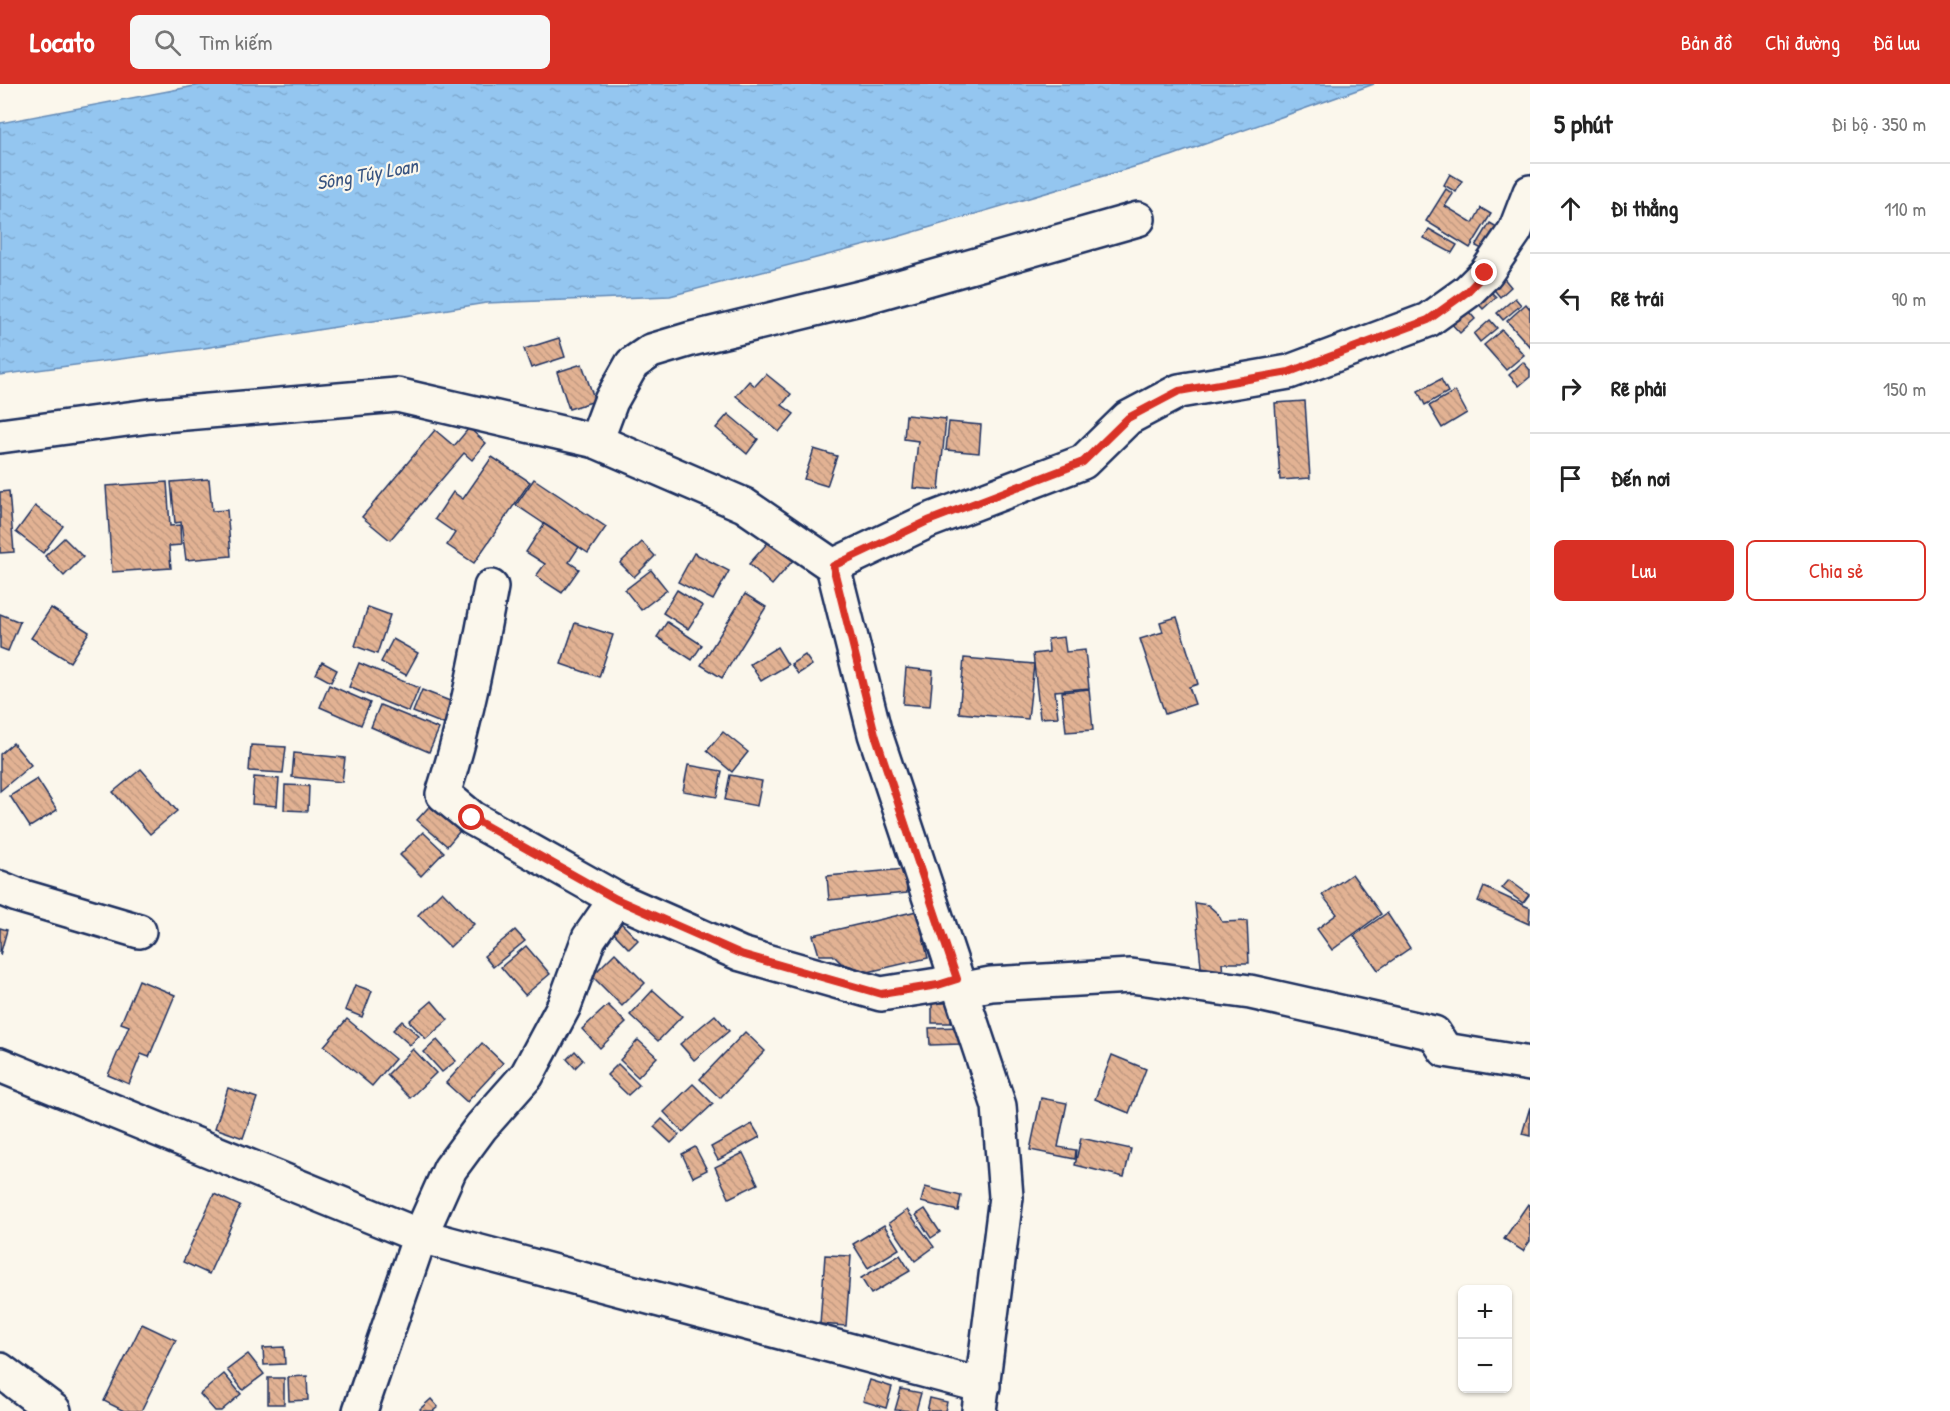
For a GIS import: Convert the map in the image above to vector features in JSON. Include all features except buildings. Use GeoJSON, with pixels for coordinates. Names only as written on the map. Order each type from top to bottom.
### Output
{"type":"FeatureCollection","features":[{"type":"Feature","properties":{"kind":"street"},"geometry":{"type":"LineString","coordinates":[[833,566],[928,521],[1083,462],[1128,418],[1179,391],[1289,372],[1428,320],[1467,292],[1485,273],[1515,231],[1530,192]]}},
{"type":"Feature","properties":{"kind":"street"},"geometry":{"type":"LineString","coordinates":[[596,441],[611,401],[632,364],[651,351],[864,297],[1138,219]]}},
{"type":"Feature","properties":{"kind":"street"},"geometry":{"type":"LineString","coordinates":[[0,436],[150,416],[397,394],[596,441],[744,505],[833,566],[875,734],[999,1106],[1006,1197],[981,1398],[420,1236],[0,1065]]}},
{"type":"Feature","properties":{"kind":"street"},"geometry":{"type":"LineString","coordinates":[[491,587],[472,689],[455,758],[443,794],[472,818],[616,899],[741,954],[881,994],[938,985],[1131,976],[1250,992],[1434,1033],[1445,1050],[1530,1064]]}},
{"type":"Feature","properties":{"kind":"street"},"geometry":{"type":"LineString","coordinates":[[0,888],[139,931]]}},
{"type":"Feature","properties":{"kind":"street"},"geometry":{"type":"LineString","coordinates":[[360,1411],[420,1236],[450,1168],[481,1127],[527,1075],[564,1006],[589,938],[616,899]]}},
{"type":"Feature","properties":{"kind":"street"},"geometry":{"type":"LineString","coordinates":[[0,1370],[54,1411]]}},
{"type":"Feature","properties":{"kind":"water","name":"Sông Túy Loan"},"geometry":{"type":"Polygon","coordinates":[[[205,84],[1374,84],[1171,156],[897,237],[670,296],[486,303],[204,348],[0,375],[0,123],[205,84]]]}},
{"type":"Feature","properties":{"kind":"route"},"geometry":{"type":"LineString","coordinates":[[472,818],[616,899],[741,954],[881,994],[938,985],[957,979],[875,734],[833,566],[928,521],[1083,462],[1128,418],[1179,391],[1289,372],[1428,320],[1467,292],[1485,273]]}}]}
